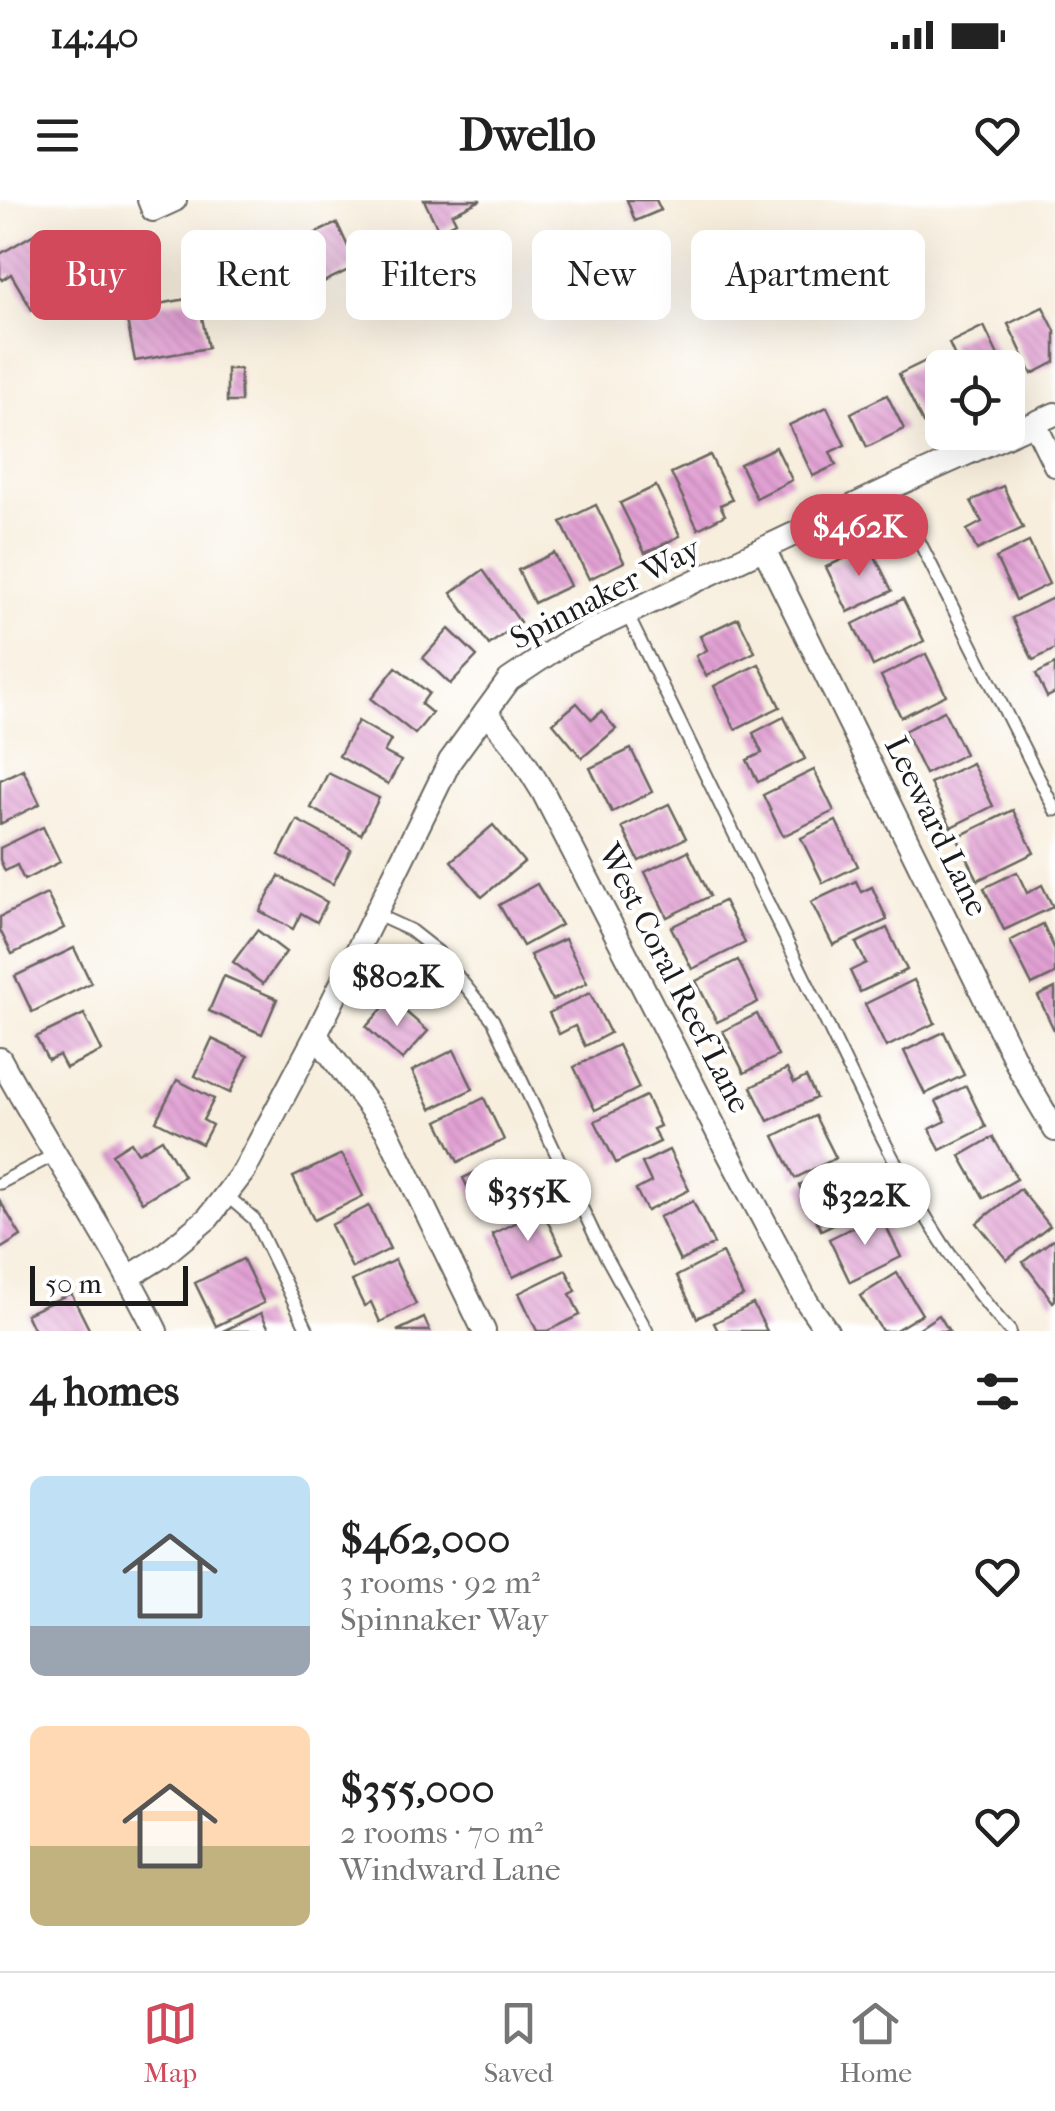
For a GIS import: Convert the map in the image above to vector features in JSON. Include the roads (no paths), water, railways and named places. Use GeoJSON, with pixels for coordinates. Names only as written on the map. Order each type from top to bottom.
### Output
{"type":"FeatureCollection","features":[{"type":"Feature","properties":{"kind":"street"},"geometry":{"type":"LineString","coordinates":[[1045,419],[1055,465]]}},
{"type":"Feature","properties":{"kind":"street","name":"Spinnaker Way"},"geometry":{"type":"LineString","coordinates":[[129,1277],[208,1218],[244,1170],[316,1035],[450,761],[509,680],[539,658],[627,614],[1045,419]]}},
{"type":"Feature","properties":{"kind":"street","name":"Leeward Lane"},"geometry":{"type":"LineString","coordinates":[[764,549],[1022,1074],[1055,1130]]}},
{"type":"Feature","properties":{"kind":"street","name":"West Coral Reef Lane"},"geometry":{"type":"LineString","coordinates":[[486,712],[515,747],[543,792],[726,1149],[807,1302],[827,1331]]}},
{"type":"Feature","properties":{"kind":"street"},"geometry":{"type":"LineString","coordinates":[[316,1035],[387,1131],[484,1331]]}},
{"type":"Feature","properties":{"kind":"street"},"geometry":{"type":"LineString","coordinates":[[0,1059],[129,1277],[156,1331]]}},
{"type":"Feature","properties":{"kind":"lane"},"geometry":{"type":"LineString","coordinates":[[888,490],[907,516],[1055,810]]}},
{"type":"Feature","properties":{"kind":"lane"},"geometry":{"type":"LineString","coordinates":[[627,614],[916,1199],[1010,1331]]}},
{"type":"Feature","properties":{"kind":"lane"},"geometry":{"type":"LineString","coordinates":[[374,914],[410,930],[438,952],[493,1020],[597,1240],[647,1331]]}},
{"type":"Feature","properties":{"kind":"lane"},"geometry":{"type":"LineString","coordinates":[[0,1183],[54,1155]]}},
{"type":"Feature","properties":{"kind":"lane"},"geometry":{"type":"LineString","coordinates":[[226,1195],[254,1219],[308,1331]]}}]}
